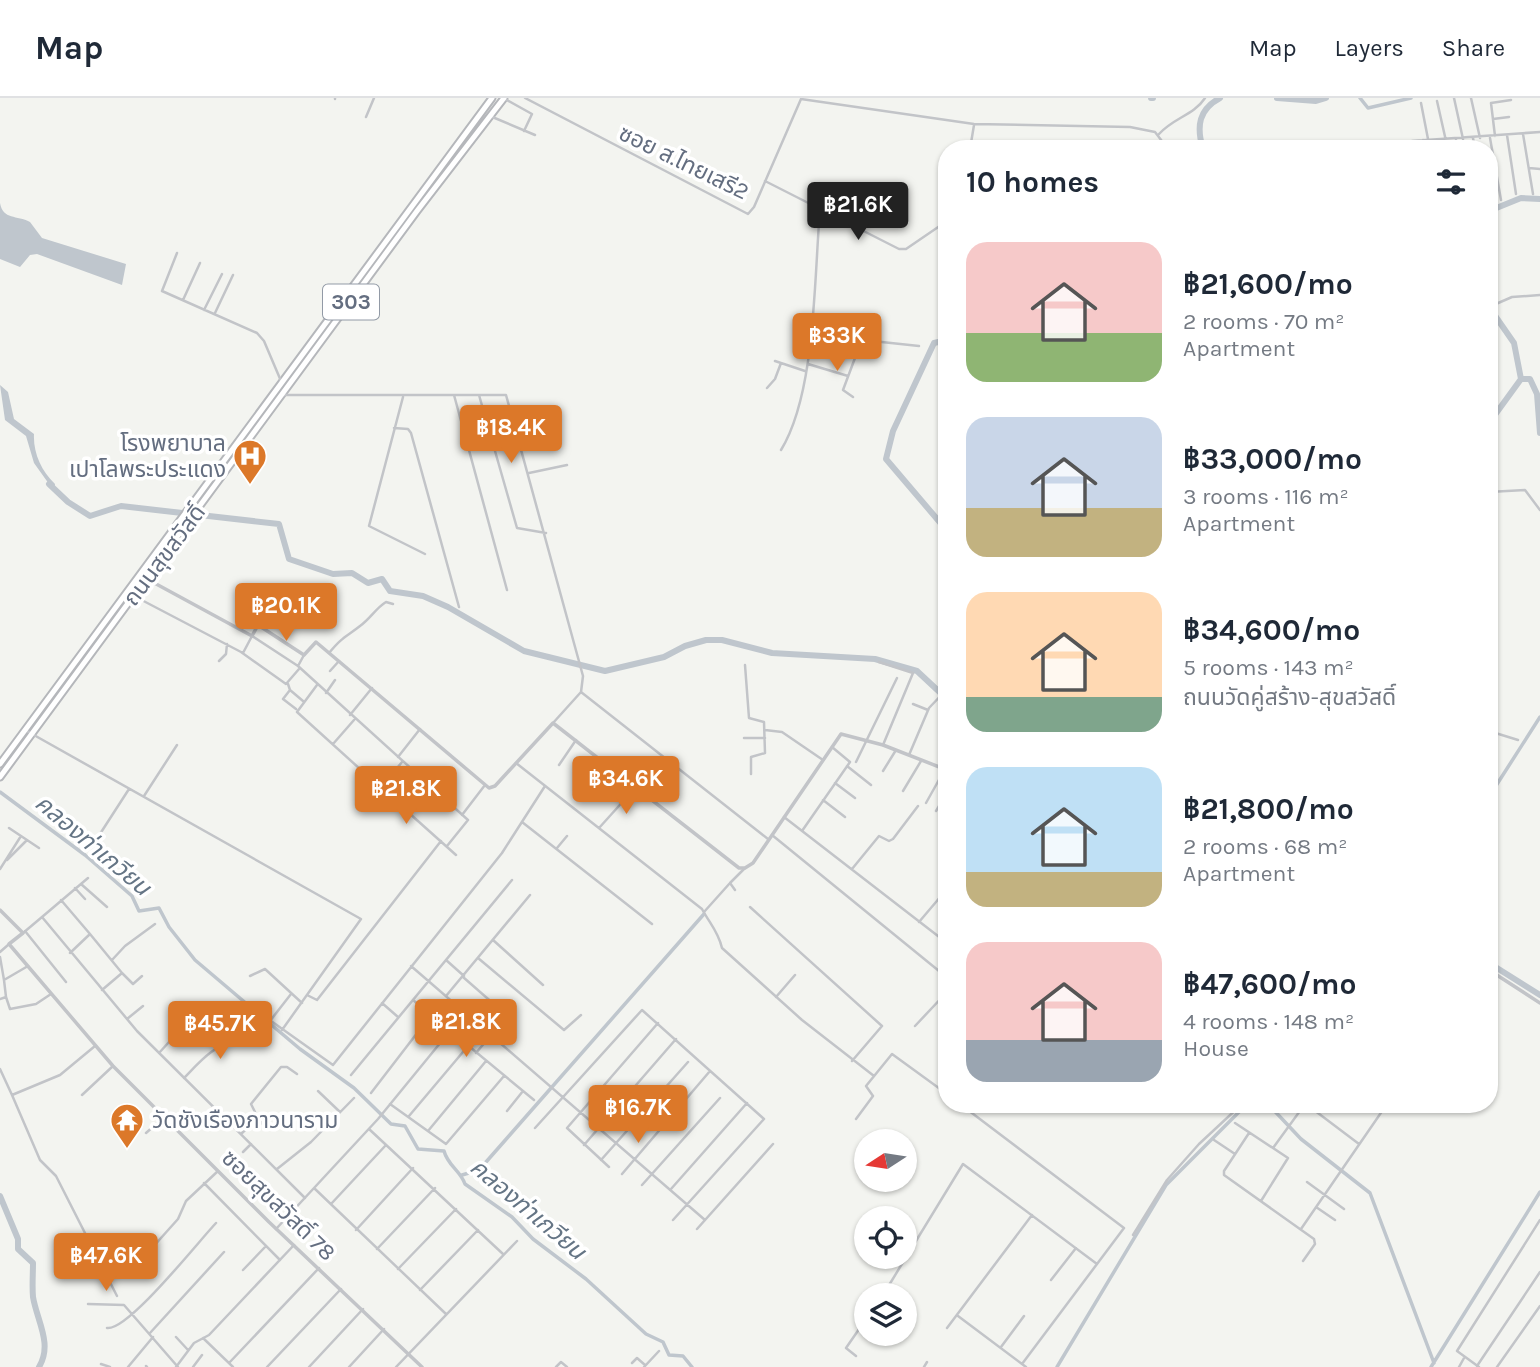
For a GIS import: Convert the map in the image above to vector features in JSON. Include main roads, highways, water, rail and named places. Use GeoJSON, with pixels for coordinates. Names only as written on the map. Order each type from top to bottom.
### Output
{"type":"FeatureCollection","features":[{"type":"Feature","properties":{"kind":"main road","name":"ถนนสุขสวัสดิ์"},"geometry":{"type":"LineString","coordinates":[[0,764],[492,98]]}},
{"type":"Feature","properties":{"kind":"main road","name":"ถนนสุขสวัสดิ์"},"geometry":{"type":"LineString","coordinates":[[0,777],[504,98]]}},
{"type":"Feature","properties":{"kind":"waterway"},"geometry":{"type":"LineString","coordinates":[[1201,140],[1201,119],[1208,107],[1220,98]]}},
{"type":"Feature","properties":{"kind":"waterway"},"geometry":{"type":"LineString","coordinates":[[1277,98],[1316,101],[1326,98]]}},
{"type":"Feature","properties":{"kind":"waterway"},"geometry":{"type":"LineString","coordinates":[[1360,98],[1368,108],[1411,98]]}},
{"type":"Feature","properties":{"kind":"waterway"},"geometry":{"type":"LineString","coordinates":[[1498,207],[1521,198],[1540,199]]}},
{"type":"Feature","properties":{"kind":"waterway"},"geometry":{"type":"LineString","coordinates":[[1498,320],[1514,343],[1521,379]]}},
{"type":"Feature","properties":{"kind":"waterway"},"geometry":{"type":"LineString","coordinates":[[938,342],[934,343],[893,431],[886,459],[938,520]]}},
{"type":"Feature","properties":{"kind":"waterway"},"geometry":{"type":"LineString","coordinates":[[1498,411],[1521,379],[1530,379],[1537,394],[1540,433]]}},
{"type":"Feature","properties":{"kind":"waterway"},"geometry":{"type":"LineString","coordinates":[[49,484],[68,502],[90,516],[121,506],[279,524],[289,559],[333,574],[352,573],[368,583],[382,579],[390,591],[423,596],[448,607],[524,651],[605,671],[664,657],[685,646],[706,640],[722,640],[772,653],[875,659],[917,671],[938,691]]}},
{"type":"Feature","properties":{"kind":"waterway"},"geometry":{"type":"LineString","coordinates":[[1498,783],[1540,717]]}},
{"type":"Feature","properties":{"kind":"waterway","name":"คลองท่าเกวียน"},"geometry":{"type":"LineString","coordinates":[[0,792],[85,855],[132,896],[139,911],[159,908],[169,927],[195,960],[300,1049],[354,1088],[391,1124],[405,1126],[418,1149],[444,1151],[465,1184],[512,1217],[533,1239],[586,1279],[646,1334],[663,1342],[669,1355],[683,1356],[692,1367]]}},
{"type":"Feature","properties":{"kind":"waterway"},"geometry":{"type":"LineString","coordinates":[[462,1175],[479,1170],[704,914]]}},
{"type":"Feature","properties":{"kind":"waterway"},"geometry":{"type":"LineString","coordinates":[[1498,969],[1540,995]]}},
{"type":"Feature","properties":{"kind":"waterway"},"geometry":{"type":"LineString","coordinates":[[1057,1367],[1166,1185],[1238,1113]]}},
{"type":"Feature","properties":{"kind":"waterway"},"geometry":{"type":"LineString","coordinates":[[1276,1113],[1301,1139],[1370,1193],[1434,1363]]}},
{"type":"Feature","properties":{"kind":"waterway"},"geometry":{"type":"LineString","coordinates":[[1431,1367],[1540,1192]]}},
{"type":"Feature","properties":{"kind":"waterway"},"geometry":{"type":"LineString","coordinates":[[0,1196],[18,1239],[18,1249],[33,1263],[33,1297],[45,1350],[39,1367]]}},
{"type":"Feature","properties":{"kind":"place","name":"โรงพยาบาล เปาโลพระประแดง"},"geometry":{"type":"Point","coordinates":[250,486]}},
{"type":"Feature","properties":{"kind":"place","name":"วัดชังเรืองภาวนาราม"},"geometry":{"type":"Point","coordinates":[127,1150]}}]}
